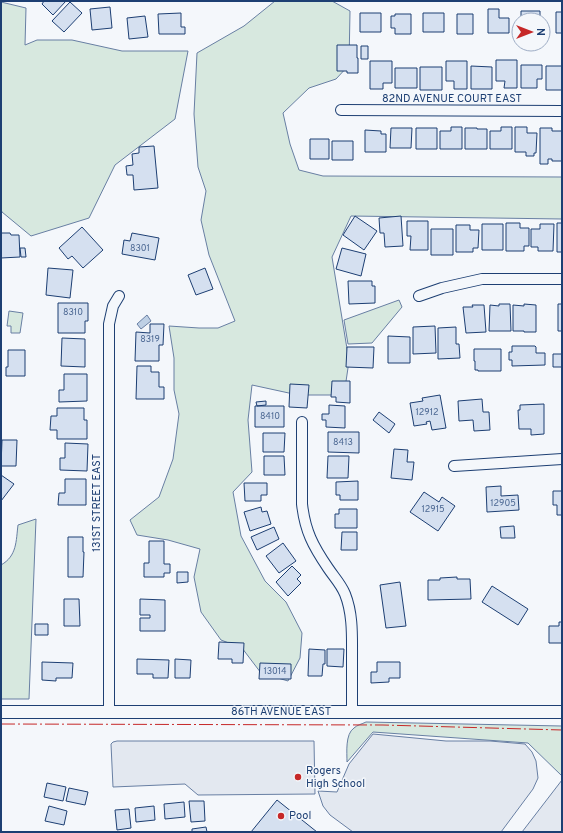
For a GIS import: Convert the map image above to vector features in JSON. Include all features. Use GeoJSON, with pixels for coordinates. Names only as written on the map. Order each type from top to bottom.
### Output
{"type":"FeatureCollection","features":[{"type":"Feature","properties":{"kind":"street","name":"82ND AVENUE COURT EAST"},"geometry":{"type":"LineString","coordinates":[[341,110],[562,111]]}},
{"type":"Feature","properties":{"kind":"street"},"geometry":{"type":"LineString","coordinates":[[419,296],[442,288],[482,279],[562,279]]}},
{"type":"Feature","properties":{"kind":"street","name":"131ST STREET EAST"},"geometry":{"type":"LineString","coordinates":[[109,712],[109,324],[113,306],[119,296]]}},
{"type":"Feature","properties":{"kind":"street"},"geometry":{"type":"LineString","coordinates":[[302,422],[302,504],[307,530],[320,556],[344,592],[352,625],[352,712]]}},
{"type":"Feature","properties":{"kind":"street"},"geometry":{"type":"LineString","coordinates":[[454,466],[562,459]]}},
{"type":"Feature","properties":{"kind":"street","name":"86TH AVENUE EAST"},"geometry":{"type":"LineString","coordinates":[[1,712],[562,712]]}},
{"type":"Feature","properties":{"kind":"shaded area"},"geometry":{"type":"Polygon","coordinates":[[[275,1],[332,1],[350,11],[349,65],[336,79],[309,88],[283,113],[290,144],[299,170],[323,176],[562,177],[562,219],[351,216],[332,257],[349,361],[344,395],[298,395],[252,385],[248,420],[252,472],[233,492],[241,536],[265,581],[286,602],[302,633],[300,658],[288,681],[261,673],[242,648],[221,640],[201,612],[194,577],[200,549],[168,540],[137,535],[130,520],[159,497],[173,459],[179,414],[174,390],[174,358],[169,326],[218,328],[235,321],[209,255],[201,220],[206,191],[198,167],[194,114],[197,53],[244,26],[275,1]]]}},
{"type":"Feature","properties":{"kind":"shaded area"},"geometry":{"type":"Polygon","coordinates":[[[1,2],[26,8],[25,45],[37,40],[72,40],[122,51],[188,51],[175,119],[115,165],[89,218],[31,236],[1,210],[1,2]]]}},
{"type":"Feature","properties":{"kind":"shaded area"},"geometry":{"type":"Polygon","coordinates":[[[399,300],[402,307],[372,343],[348,344],[344,320],[399,300]]]}},
{"type":"Feature","properties":{"kind":"shaded area"},"geometry":{"type":"Polygon","coordinates":[[[9,311],[23,313],[20,333],[11,333],[11,326],[7,326],[9,311]]]}},
{"type":"Feature","properties":{"kind":"shaded area"},"geometry":{"type":"Polygon","coordinates":[[[36,519],[29,699],[1,699],[1,565],[13,553],[18,525],[36,519]]]}},
{"type":"Feature","properties":{"kind":"shaded area"},"geometry":{"type":"Polygon","coordinates":[[[366,722],[562,726],[562,776],[528,743],[373,732],[347,762],[347,744],[349,735],[355,727],[366,722]]]}},
{"type":"Feature","properties":{"kind":"shaded area"},"geometry":{"type":"Polygon","coordinates":[[[373,734],[446,741],[490,741],[525,744],[532,752],[536,761],[538,778],[533,789],[501,832],[353,832],[330,815],[323,806],[318,791],[337,792],[349,764],[373,734]]]}},
{"type":"Feature","properties":{"kind":"shaded area"},"geometry":{"type":"Polygon","coordinates":[[[117,741],[314,741],[315,794],[198,795],[185,784],[113,787],[111,744],[117,741]]]}},
{"type":"Feature","properties":{"kind":"shaded area"},"geometry":{"type":"Polygon","coordinates":[[[562,780],[562,832],[522,832],[562,780]]]}},
{"type":"Feature","properties":{"kind":"water"},"geometry":{"type":"Polygon","coordinates":[[[147,315],[151,321],[141,329],[137,324],[147,315]]]}},
{"type":"Feature","properties":{"kind":"building"},"geometry":{"type":"Polygon","coordinates":[[[44,1],[66,1],[53,15],[42,4],[44,1]]]}},
{"type":"Feature","properties":{"kind":"building"},"geometry":{"type":"Polygon","coordinates":[[[70,2],[82,13],[64,32],[52,21],[70,2]]]}},
{"type":"Feature","properties":{"kind":"building"},"geometry":{"type":"Polygon","coordinates":[[[110,7],[112,28],[92,30],[90,9],[110,7]]]}},
{"type":"Feature","properties":{"kind":"building"},"geometry":{"type":"Polygon","coordinates":[[[488,9],[499,9],[499,18],[509,18],[509,33],[488,33],[488,9]]]}},
{"type":"Feature","properties":{"kind":"building"},"geometry":{"type":"Polygon","coordinates":[[[521,11],[540,11],[540,12],[521,11]]]}},
{"type":"Feature","properties":{"kind":"building"},"geometry":{"type":"Polygon","coordinates":[[[556,12],[562,12],[562,33],[556,33],[556,12]]]}},
{"type":"Feature","properties":{"kind":"building"},"geometry":{"type":"Polygon","coordinates":[[[181,13],[181,27],[185,27],[185,34],[159,34],[158,14],[181,13]]]}},
{"type":"Feature","properties":{"kind":"building"},"geometry":{"type":"Polygon","coordinates":[[[360,13],[381,13],[381,32],[360,32],[360,13]]]}},
{"type":"Feature","properties":{"kind":"building"},"geometry":{"type":"Polygon","coordinates":[[[423,13],[444,13],[444,32],[423,32],[423,13]]]}},
{"type":"Feature","properties":{"kind":"building"},"geometry":{"type":"Polygon","coordinates":[[[395,14],[411,14],[411,34],[395,34],[395,28],[391,28],[391,16],[395,16],[395,14]]]}},
{"type":"Feature","properties":{"kind":"building"},"geometry":{"type":"Polygon","coordinates":[[[457,14],[473,14],[473,34],[457,34],[457,14]]]}},
{"type":"Feature","properties":{"kind":"building"},"geometry":{"type":"Polygon","coordinates":[[[145,16],[148,37],[129,39],[127,18],[145,16]]]}},
{"type":"Feature","properties":{"kind":"building"},"geometry":{"type":"Polygon","coordinates":[[[337,45],[357,45],[358,73],[337,71],[337,45]]]}},
{"type":"Feature","properties":{"kind":"building"},"geometry":{"type":"Polygon","coordinates":[[[361,46],[368,46],[368,59],[361,59],[361,46]]]}},
{"type":"Feature","properties":{"kind":"building"},"geometry":{"type":"Polygon","coordinates":[[[496,60],[517,60],[517,88],[504,88],[505,81],[496,81],[496,60]]]}},
{"type":"Feature","properties":{"kind":"building"},"geometry":{"type":"Polygon","coordinates":[[[370,61],[392,61],[392,83],[383,83],[383,89],[370,89],[370,61]]]}},
{"type":"Feature","properties":{"kind":"building"},"geometry":{"type":"Polygon","coordinates":[[[446,61],[467,61],[467,89],[454,89],[454,81],[446,81],[446,61]]]}},
{"type":"Feature","properties":{"kind":"building"},"geometry":{"type":"Polygon","coordinates":[[[521,65],[542,65],[542,79],[537,79],[537,88],[521,88],[521,65]]]}},
{"type":"Feature","properties":{"kind":"building"},"geometry":{"type":"Polygon","coordinates":[[[471,66],[492,67],[492,89],[471,89],[471,66]]]}},
{"type":"Feature","properties":{"kind":"building"},"geometry":{"type":"Polygon","coordinates":[[[546,66],[562,66],[562,90],[546,90],[546,66]]]}},
{"type":"Feature","properties":{"kind":"building"},"geometry":{"type":"Polygon","coordinates":[[[420,67],[442,67],[442,90],[420,90],[420,67]]]}},
{"type":"Feature","properties":{"kind":"building"},"geometry":{"type":"Polygon","coordinates":[[[395,68],[417,68],[417,88],[395,88],[395,68]]]}},
{"type":"Feature","properties":{"kind":"building"},"geometry":{"type":"Polygon","coordinates":[[[451,127],[462,127],[462,149],[440,149],[440,131],[451,131],[451,127]]]}},
{"type":"Feature","properties":{"kind":"building"},"geometry":{"type":"Polygon","coordinates":[[[501,127],[512,127],[512,149],[490,149],[490,131],[501,131],[501,127]]]}},
{"type":"Feature","properties":{"kind":"building"},"geometry":{"type":"Polygon","coordinates":[[[515,127],[527,127],[527,133],[537,133],[536,153],[534,153],[534,156],[526,156],[526,152],[515,152],[515,127]]]}},
{"type":"Feature","properties":{"kind":"building"},"geometry":{"type":"Polygon","coordinates":[[[391,128],[412,128],[411,148],[390,148],[391,128]]]}},
{"type":"Feature","properties":{"kind":"building"},"geometry":{"type":"Polygon","coordinates":[[[416,128],[437,128],[437,149],[416,149],[416,128]]]}},
{"type":"Feature","properties":{"kind":"building"},"geometry":{"type":"Polygon","coordinates":[[[465,128],[487,129],[487,149],[465,149],[465,128]]]}},
{"type":"Feature","properties":{"kind":"building"},"geometry":{"type":"Polygon","coordinates":[[[540,128],[552,128],[552,131],[562,131],[562,161],[552,161],[552,159],[548,159],[548,164],[540,164],[540,128]]]}},
{"type":"Feature","properties":{"kind":"building"},"geometry":{"type":"Polygon","coordinates":[[[365,130],[381,131],[381,134],[386,134],[386,152],[365,152],[365,130]]]}},
{"type":"Feature","properties":{"kind":"building"},"geometry":{"type":"Polygon","coordinates":[[[310,139],[329,139],[329,159],[310,159],[310,139]]]}},
{"type":"Feature","properties":{"kind":"building"},"geometry":{"type":"Polygon","coordinates":[[[332,141],[353,141],[353,160],[332,160],[332,141]]]}},
{"type":"Feature","properties":{"kind":"building"},"geometry":{"type":"Polygon","coordinates":[[[154,146],[158,188],[134,190],[133,175],[127,175],[126,166],[133,165],[132,154],[139,153],[139,147],[154,146]]]}},
{"type":"Feature","properties":{"kind":"building"},"geometry":{"type":"Polygon","coordinates":[[[355,216],[377,231],[364,250],[343,235],[355,216]]]}},
{"type":"Feature","properties":{"kind":"building"},"geometry":{"type":"Polygon","coordinates":[[[401,216],[403,246],[385,247],[384,233],[380,233],[379,218],[401,216]]]}},
{"type":"Feature","properties":{"kind":"building"},"geometry":{"type":"Polygon","coordinates":[[[407,221],[428,221],[428,250],[410,250],[411,236],[407,236],[407,221]]]}},
{"type":"Feature","properties":{"kind":"building"},"geometry":{"type":"Polygon","coordinates":[[[506,223],[520,223],[520,228],[529,228],[529,246],[524,246],[524,251],[506,251],[506,223]]]}},
{"type":"Feature","properties":{"kind":"building"},"geometry":{"type":"Polygon","coordinates":[[[557,223],[562,223],[562,252],[557,252],[557,223]]]}},
{"type":"Feature","properties":{"kind":"building"},"geometry":{"type":"Polygon","coordinates":[[[482,224],[503,224],[503,250],[482,250],[482,224]]]}},
{"type":"Feature","properties":{"kind":"building"},"geometry":{"type":"Polygon","coordinates":[[[540,224],[554,224],[553,251],[538,251],[538,247],[531,247],[531,229],[540,229],[540,224]]]}},
{"type":"Feature","properties":{"kind":"building"},"geometry":{"type":"Polygon","coordinates":[[[456,225],[470,225],[470,230],[479,230],[478,248],[473,248],[473,252],[456,252],[456,225]]]}},
{"type":"Feature","properties":{"kind":"building"},"geometry":{"type":"Polygon","coordinates":[[[82,227],[103,250],[83,268],[72,256],[68,259],[59,248],[82,227]]]}},
{"type":"Feature","properties":{"kind":"building"},"geometry":{"type":"Polygon","coordinates":[[[431,229],[453,229],[453,255],[431,255],[431,229]]]}},
{"type":"Feature","properties":{"kind":"building"},"geometry":{"type":"Polygon","coordinates":[[[1,233],[19,235],[20,257],[1,258],[1,233]]]}},
{"type":"Feature","properties":{"kind":"building"},"geometry":{"type":"Polygon","coordinates":[[[132,233],[159,238],[155,260],[122,254],[124,240],[130,241],[132,233]]]}},
{"type":"Feature","properties":{"kind":"building"},"geometry":{"type":"Polygon","coordinates":[[[20,248],[25,248],[26,257],[21,257],[20,248]]]}},
{"type":"Feature","properties":{"kind":"building"},"geometry":{"type":"Polygon","coordinates":[[[342,248],[366,254],[361,276],[336,269],[342,248]]]}},
{"type":"Feature","properties":{"kind":"building"},"geometry":{"type":"Polygon","coordinates":[[[48,268],[73,270],[70,298],[46,295],[48,268]]]}},
{"type":"Feature","properties":{"kind":"building"},"geometry":{"type":"Polygon","coordinates":[[[205,268],[213,289],[196,295],[188,275],[205,268]]]}},
{"type":"Feature","properties":{"kind":"building"},"geometry":{"type":"Polygon","coordinates":[[[348,281],[372,281],[372,286],[375,286],[375,303],[349,304],[348,281]]]}},
{"type":"Feature","properties":{"kind":"building"},"geometry":{"type":"Polygon","coordinates":[[[58,303],[88,303],[88,321],[85,321],[85,333],[58,333],[58,303]]]}},
{"type":"Feature","properties":{"kind":"building"},"geometry":{"type":"Polygon","coordinates":[[[499,304],[510,304],[511,331],[489,331],[490,305],[499,306],[499,304]]]}},
{"type":"Feature","properties":{"kind":"building"},"geometry":{"type":"Polygon","coordinates":[[[524,304],[536,305],[536,332],[513,331],[513,305],[524,306],[524,304]]]}},
{"type":"Feature","properties":{"kind":"building"},"geometry":{"type":"Polygon","coordinates":[[[558,304],[562,304],[562,331],[558,331],[558,304]]]}},
{"type":"Feature","properties":{"kind":"building"},"geometry":{"type":"Polygon","coordinates":[[[472,305],[484,305],[486,332],[466,333],[463,307],[473,307],[472,305]]]}},
{"type":"Feature","properties":{"kind":"building"},"geometry":{"type":"Polygon","coordinates":[[[150,324],[164,324],[163,345],[159,345],[159,361],[135,361],[136,332],[150,333],[150,324]]]}},
{"type":"Feature","properties":{"kind":"building"},"geometry":{"type":"Polygon","coordinates":[[[435,326],[436,353],[413,354],[413,327],[435,326]]]}},
{"type":"Feature","properties":{"kind":"building"},"geometry":{"type":"Polygon","coordinates":[[[456,327],[456,344],[459,344],[460,358],[438,359],[438,328],[456,327]]]}},
{"type":"Feature","properties":{"kind":"building"},"geometry":{"type":"Polygon","coordinates":[[[388,336],[410,337],[410,363],[388,363],[388,336]]]}},
{"type":"Feature","properties":{"kind":"building"},"geometry":{"type":"Polygon","coordinates":[[[62,338],[85,339],[85,367],[61,366],[62,338]]]}},
{"type":"Feature","properties":{"kind":"building"},"geometry":{"type":"Polygon","coordinates":[[[512,346],[535,346],[536,353],[545,353],[545,365],[512,366],[512,360],[509,360],[509,352],[512,352],[512,346]]]}},
{"type":"Feature","properties":{"kind":"building"},"geometry":{"type":"Polygon","coordinates":[[[347,347],[374,347],[373,368],[346,367],[347,347]]]}},
{"type":"Feature","properties":{"kind":"building"},"geometry":{"type":"Polygon","coordinates":[[[474,349],[501,349],[501,371],[475,370],[474,349]]]}},
{"type":"Feature","properties":{"kind":"building"},"geometry":{"type":"Polygon","coordinates":[[[8,350],[25,350],[25,376],[6,376],[6,367],[8,367],[8,350]]]}},
{"type":"Feature","properties":{"kind":"building"},"geometry":{"type":"Polygon","coordinates":[[[553,354],[562,354],[562,367],[553,367],[553,354]]]}},
{"type":"Feature","properties":{"kind":"building"},"geometry":{"type":"Polygon","coordinates":[[[137,366],[151,366],[151,372],[159,372],[159,387],[164,387],[164,399],[136,399],[137,366]]]}},
{"type":"Feature","properties":{"kind":"building"},"geometry":{"type":"Polygon","coordinates":[[[64,374],[87,374],[87,401],[59,402],[59,390],[64,390],[64,374]]]}},
{"type":"Feature","properties":{"kind":"building"},"geometry":{"type":"Polygon","coordinates":[[[332,381],[350,381],[350,403],[336,402],[336,397],[331,397],[332,381]]]}},
{"type":"Feature","properties":{"kind":"building"},"geometry":{"type":"Polygon","coordinates":[[[290,384],[309,385],[307,408],[289,407],[290,384]]]}},
{"type":"Feature","properties":{"kind":"building"},"geometry":{"type":"Polygon","coordinates":[[[440,395],[446,428],[432,430],[430,421],[426,422],[427,424],[414,426],[410,403],[423,401],[422,398],[440,395]]]}},
{"type":"Feature","properties":{"kind":"building"},"geometry":{"type":"Polygon","coordinates":[[[482,399],[483,412],[489,412],[490,430],[474,431],[473,420],[459,421],[458,401],[482,399]]]}},
{"type":"Feature","properties":{"kind":"building"},"geometry":{"type":"Polygon","coordinates":[[[266,401],[266,405],[257,406],[256,402],[266,401]]]}},
{"type":"Feature","properties":{"kind":"building"},"geometry":{"type":"Polygon","coordinates":[[[544,404],[544,434],[531,435],[531,429],[519,429],[518,410],[520,410],[520,405],[544,404]]]}},
{"type":"Feature","properties":{"kind":"building"},"geometry":{"type":"Polygon","coordinates":[[[329,405],[345,406],[345,428],[326,427],[326,420],[322,420],[322,414],[329,414],[329,405]]]}},
{"type":"Feature","properties":{"kind":"building"},"geometry":{"type":"Polygon","coordinates":[[[255,406],[284,406],[284,427],[255,427],[255,406]]]}},
{"type":"Feature","properties":{"kind":"building"},"geometry":{"type":"Polygon","coordinates":[[[57,408],[84,408],[84,420],[87,420],[87,439],[57,439],[57,430],[50,430],[51,416],[57,416],[57,408]]]}},
{"type":"Feature","properties":{"kind":"building"},"geometry":{"type":"Polygon","coordinates":[[[379,412],[395,424],[389,433],[373,420],[379,412]]]}},
{"type":"Feature","properties":{"kind":"building"},"geometry":{"type":"Polygon","coordinates":[[[328,432],[359,432],[359,453],[328,452],[328,432]]]}},
{"type":"Feature","properties":{"kind":"building"},"geometry":{"type":"Polygon","coordinates":[[[263,433],[285,433],[284,452],[263,452],[263,433]]]}},
{"type":"Feature","properties":{"kind":"building"},"geometry":{"type":"Polygon","coordinates":[[[2,440],[17,440],[16,466],[1,466],[2,440]]]}},
{"type":"Feature","properties":{"kind":"building"},"geometry":{"type":"Polygon","coordinates":[[[65,443],[88,444],[87,471],[60,470],[60,458],[65,458],[65,443]]]}},
{"type":"Feature","properties":{"kind":"building"},"geometry":{"type":"Polygon","coordinates":[[[394,449],[408,450],[407,462],[414,462],[412,480],[391,478],[394,449]]]}},
{"type":"Feature","properties":{"kind":"building"},"geometry":{"type":"Polygon","coordinates":[[[264,456],[284,456],[285,475],[264,475],[264,456]]]}},
{"type":"Feature","properties":{"kind":"building"},"geometry":{"type":"Polygon","coordinates":[[[328,456],[349,456],[348,478],[327,478],[328,456]]]}},
{"type":"Feature","properties":{"kind":"building"},"geometry":{"type":"Polygon","coordinates":[[[1,475],[14,484],[1,501],[1,475]]]}},
{"type":"Feature","properties":{"kind":"building"},"geometry":{"type":"Polygon","coordinates":[[[65,479],[86,479],[86,505],[58,505],[59,493],[65,493],[65,479]]]}},
{"type":"Feature","properties":{"kind":"building"},"geometry":{"type":"Polygon","coordinates":[[[358,481],[358,500],[340,500],[340,495],[336,495],[336,482],[358,481]]]}},
{"type":"Feature","properties":{"kind":"building"},"geometry":{"type":"Polygon","coordinates":[[[244,483],[267,483],[267,495],[261,495],[261,501],[245,501],[244,483]]]}},
{"type":"Feature","properties":{"kind":"building"},"geometry":{"type":"Polygon","coordinates":[[[501,486],[501,496],[518,495],[519,510],[487,512],[486,487],[501,486]]]}},
{"type":"Feature","properties":{"kind":"building"},"geometry":{"type":"Polygon","coordinates":[[[553,491],[562,491],[562,515],[557,515],[557,505],[553,505],[553,491]]]}},
{"type":"Feature","properties":{"kind":"building"},"geometry":{"type":"Polygon","coordinates":[[[424,492],[439,502],[442,497],[455,506],[438,531],[410,512],[424,492]]]}},
{"type":"Feature","properties":{"kind":"building"},"geometry":{"type":"Polygon","coordinates":[[[261,507],[262,512],[267,511],[271,524],[250,531],[244,512],[261,507]]]}},
{"type":"Feature","properties":{"kind":"building"},"geometry":{"type":"Polygon","coordinates":[[[339,509],[357,509],[357,528],[335,528],[335,514],[339,514],[339,509]]]}},
{"type":"Feature","properties":{"kind":"building"},"geometry":{"type":"Polygon","coordinates":[[[514,526],[515,538],[501,538],[500,527],[514,526]]]}},
{"type":"Feature","properties":{"kind":"building"},"geometry":{"type":"Polygon","coordinates":[[[274,527],[279,539],[257,550],[251,537],[274,527]]]}},
{"type":"Feature","properties":{"kind":"building"},"geometry":{"type":"Polygon","coordinates":[[[342,532],[357,532],[357,550],[341,550],[342,532]]]}},
{"type":"Feature","properties":{"kind":"building"},"geometry":{"type":"Polygon","coordinates":[[[68,537],[83,537],[83,577],[68,577],[68,537]]]}},
{"type":"Feature","properties":{"kind":"building"},"geometry":{"type":"Polygon","coordinates":[[[149,541],[164,541],[164,564],[170,564],[170,573],[164,573],[164,577],[144,577],[144,563],[149,563],[149,541]]]}},
{"type":"Feature","properties":{"kind":"building"},"geometry":{"type":"Polygon","coordinates":[[[283,543],[296,561],[279,573],[266,556],[283,543]]]}},
{"type":"Feature","properties":{"kind":"building"},"geometry":{"type":"Polygon","coordinates":[[[292,566],[301,575],[297,579],[301,583],[288,596],[276,582],[292,566]]]}},
{"type":"Feature","properties":{"kind":"building"},"geometry":{"type":"Polygon","coordinates":[[[177,572],[188,572],[188,582],[177,583],[177,572]]]}},
{"type":"Feature","properties":{"kind":"building"},"geometry":{"type":"Polygon","coordinates":[[[457,577],[457,579],[470,579],[471,599],[428,600],[428,580],[440,580],[440,578],[457,577]]]}},
{"type":"Feature","properties":{"kind":"building"},"geometry":{"type":"Polygon","coordinates":[[[400,582],[406,626],[386,628],[380,585],[400,582]]]}},
{"type":"Feature","properties":{"kind":"building"},"geometry":{"type":"Polygon","coordinates":[[[492,586],[528,609],[518,625],[482,602],[492,586]]]}},
{"type":"Feature","properties":{"kind":"building"},"geometry":{"type":"Polygon","coordinates":[[[64,599],[79,599],[80,626],[64,626],[64,599]]]}},
{"type":"Feature","properties":{"kind":"building"},"geometry":{"type":"Polygon","coordinates":[[[140,599],[165,600],[165,631],[140,631],[140,618],[150,618],[150,615],[140,615],[140,599]]]}},
{"type":"Feature","properties":{"kind":"building"},"geometry":{"type":"Polygon","coordinates":[[[559,622],[562,622],[562,643],[549,643],[549,626],[559,626],[559,622]]]}},
{"type":"Feature","properties":{"kind":"building"},"geometry":{"type":"Polygon","coordinates":[[[35,624],[48,624],[48,635],[35,635],[35,624]]]}},
{"type":"Feature","properties":{"kind":"building"},"geometry":{"type":"Polygon","coordinates":[[[219,642],[244,643],[243,663],[232,663],[232,659],[218,659],[219,642]]]}},
{"type":"Feature","properties":{"kind":"building"},"geometry":{"type":"Polygon","coordinates":[[[309,649],[325,650],[325,664],[323,664],[322,676],[308,676],[309,649]]]}},
{"type":"Feature","properties":{"kind":"building"},"geometry":{"type":"Polygon","coordinates":[[[327,649],[344,649],[343,667],[327,666],[327,649]]]}},
{"type":"Feature","properties":{"kind":"building"},"geometry":{"type":"Polygon","coordinates":[[[137,659],[169,660],[168,678],[153,678],[153,674],[137,674],[137,659]]]}},
{"type":"Feature","properties":{"kind":"building"},"geometry":{"type":"Polygon","coordinates":[[[175,659],[191,660],[190,678],[175,678],[175,659]]]}},
{"type":"Feature","properties":{"kind":"building"},"geometry":{"type":"Polygon","coordinates":[[[42,662],[73,663],[72,678],[56,678],[56,681],[42,680],[42,662]]]}},
{"type":"Feature","properties":{"kind":"building"},"geometry":{"type":"Polygon","coordinates":[[[377,662],[400,662],[400,678],[389,678],[389,682],[371,683],[371,672],[377,672],[377,662]]]}},
{"type":"Feature","properties":{"kind":"building"},"geometry":{"type":"Polygon","coordinates":[[[260,663],[291,664],[291,679],[259,679],[260,663]]]}},
{"type":"Feature","properties":{"kind":"building"},"geometry":{"type":"Polygon","coordinates":[[[47,783],[66,787],[63,801],[44,797],[47,783]]]}},
{"type":"Feature","properties":{"kind":"building"},"geometry":{"type":"Polygon","coordinates":[[[69,788],[88,792],[85,805],[66,801],[69,788]]]}},
{"type":"Feature","properties":{"kind":"building","name":"Pool"},"geometry":{"type":"Polygon","coordinates":[[[277,800],[317,832],[251,832],[277,800]]]}},
{"type":"Feature","properties":{"kind":"building"},"geometry":{"type":"Polygon","coordinates":[[[189,801],[204,801],[205,821],[191,822],[189,801]]]}},
{"type":"Feature","properties":{"kind":"building"},"geometry":{"type":"Polygon","coordinates":[[[184,802],[185,817],[165,819],[164,804],[184,802]]]}},
{"type":"Feature","properties":{"kind":"building"},"geometry":{"type":"Polygon","coordinates":[[[49,806],[67,811],[64,825],[45,821],[49,806]]]}},
{"type":"Feature","properties":{"kind":"building"},"geometry":{"type":"Polygon","coordinates":[[[154,806],[155,820],[136,822],[135,808],[154,806]]]}},
{"type":"Feature","properties":{"kind":"building"},"geometry":{"type":"Polygon","coordinates":[[[129,809],[131,828],[117,830],[115,810],[129,809]]]}},
{"type":"Feature","properties":{"kind":"building"},"geometry":{"type":"Polygon","coordinates":[[[206,827],[207,832],[192,832],[192,829],[206,827]]]}},
{"type":"Feature","properties":{"kind":"power"},"geometry":{"type":"LineString","coordinates":[[1,724],[383,725],[562,730]]}},
{"type":"Feature","properties":{"kind":"place","name":"Rogers High School"},"geometry":{"type":"Point","coordinates":[298,777]}},
{"type":"Feature","properties":{"kind":"place","name":"Pool"},"geometry":{"type":"Point","coordinates":[281,816]}}]}
